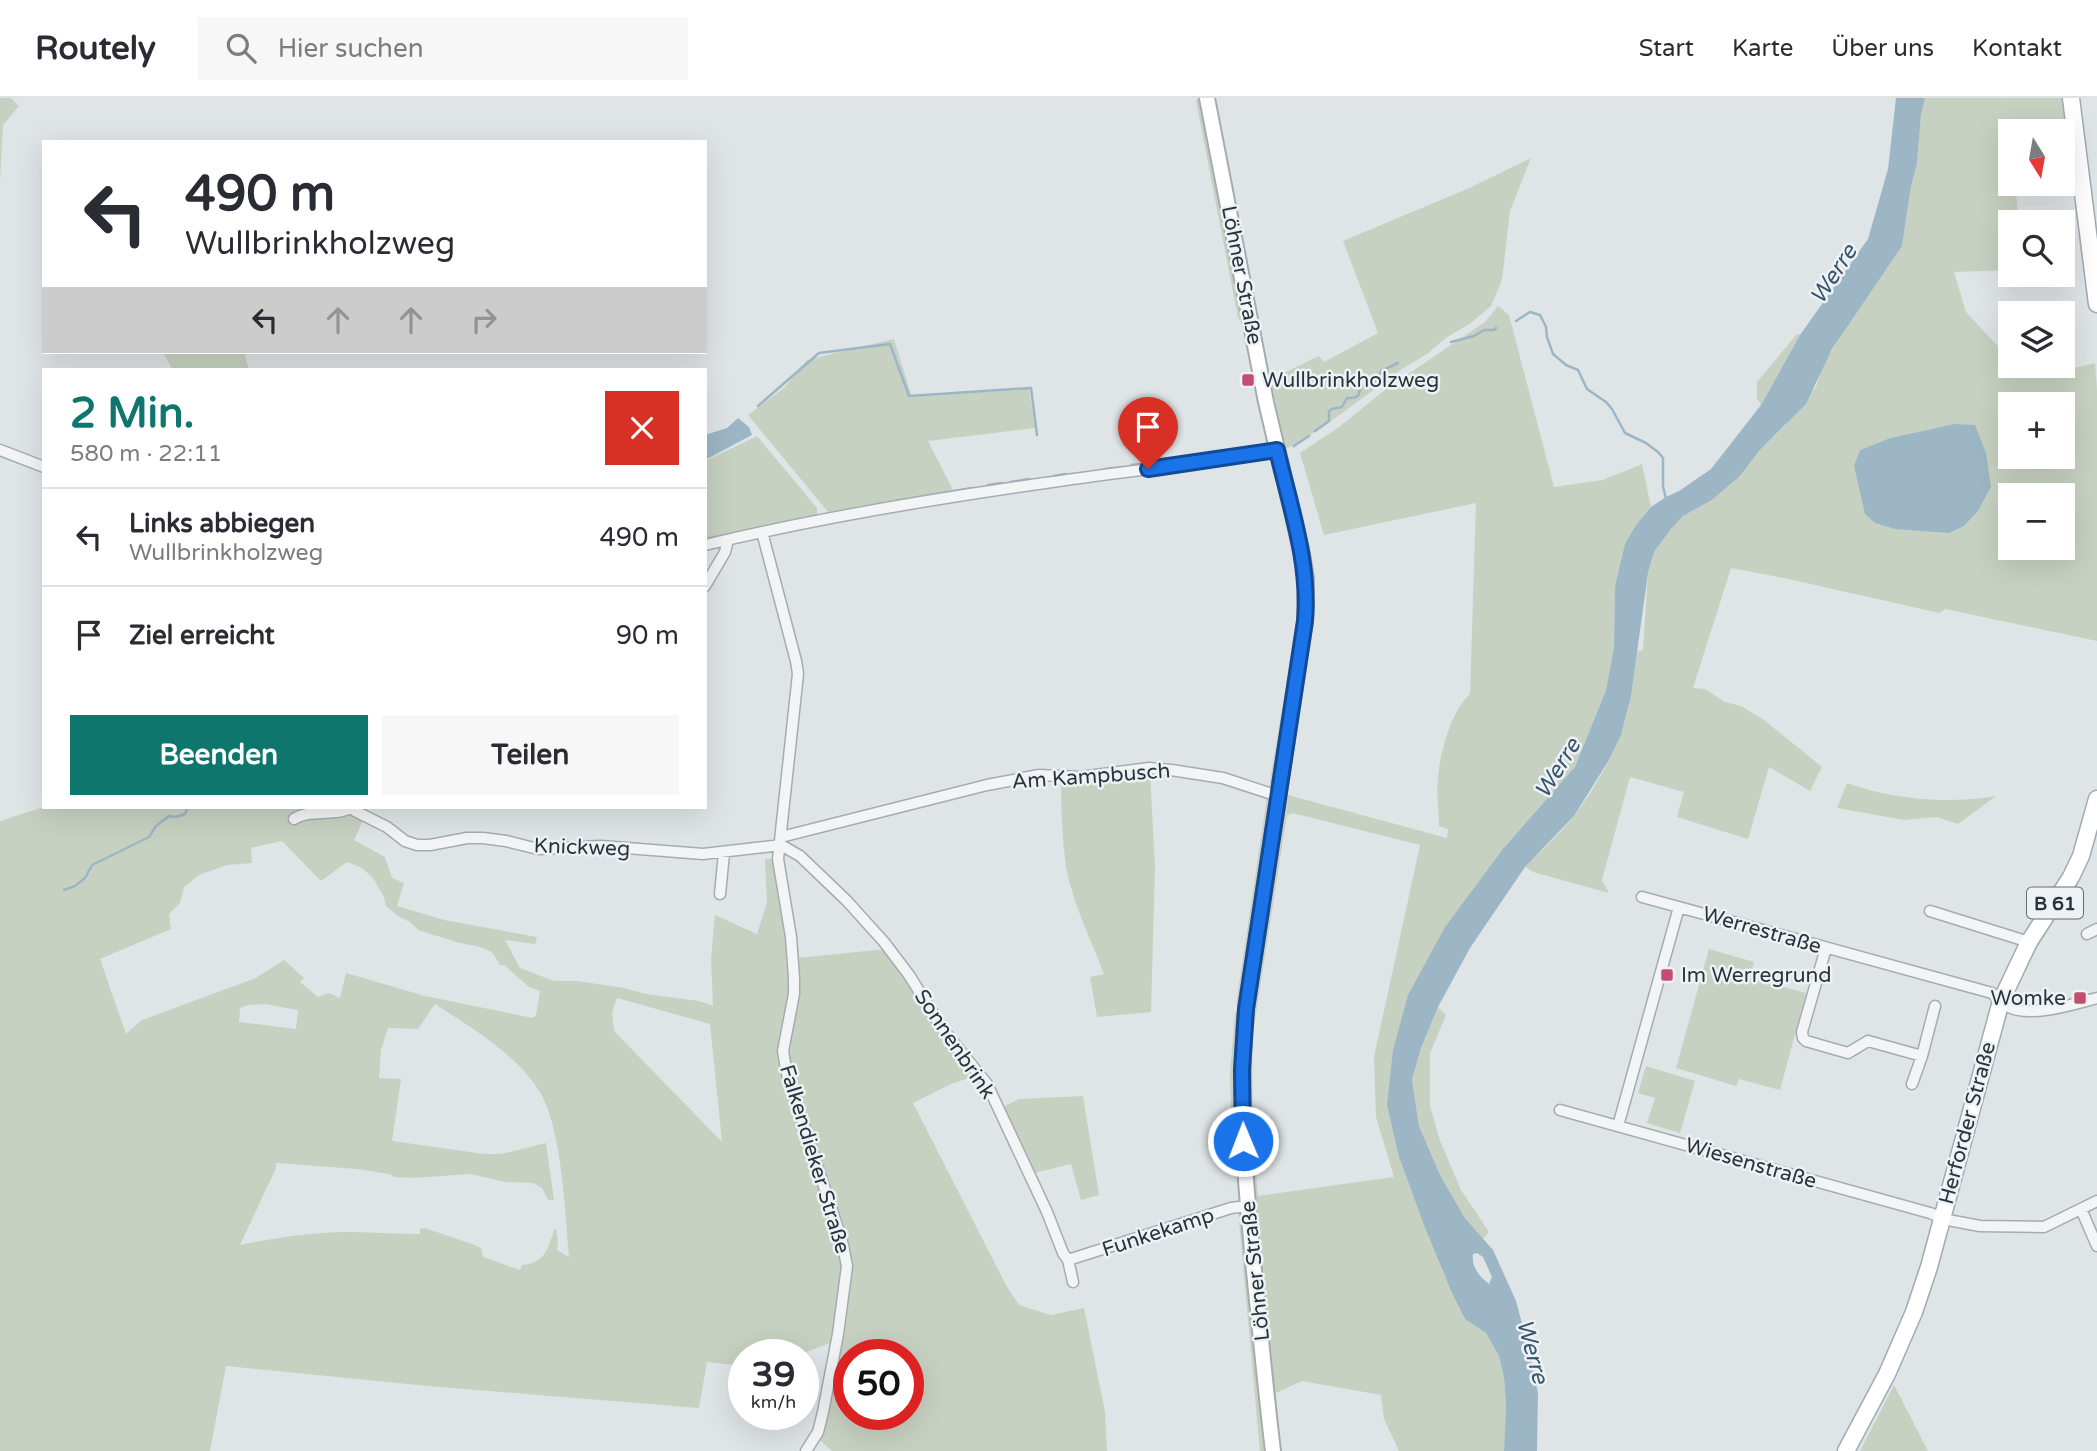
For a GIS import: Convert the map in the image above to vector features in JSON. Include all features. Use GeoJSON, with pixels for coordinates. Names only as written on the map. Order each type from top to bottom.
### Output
{"type":"FeatureCollection","features":[{"type":"Feature","properties":{"kind":"main road","name":"Löhner Straße"},"geometry":{"type":"LineString","coordinates":[[1207,98],[1250,321],[1302,554],[1306,593],[1305,621],[1244,1035],[1242,1117],[1248,1206],[1273,1451]]}},
{"type":"Feature","properties":{"kind":"main road"},"geometry":{"type":"LineString","coordinates":[[2071,98],[2097,304]]}},
{"type":"Feature","properties":{"kind":"main road","name":"Herforder Straße"},"geometry":{"type":"LineString","coordinates":[[1846,1451],[1887,1374],[1905,1334],[1929,1267],[2001,1002],[2029,942],[2071,877],[2081,856],[2097,799]]}},
{"type":"Feature","properties":{"kind":"street"},"geometry":{"type":"LineString","coordinates":[[0,450],[42,466]]}},
{"type":"Feature","properties":{"kind":"street"},"geometry":{"type":"LineString","coordinates":[[707,545],[900,506],[1277,450]]}},
{"type":"Feature","properties":{"kind":"street","name":"Falkendieker Straße"},"geometry":{"type":"LineString","coordinates":[[762,532],[798,674],[778,859],[791,937],[794,978],[794,994],[783,1051],[784,1062],[842,1241],[847,1266],[838,1334],[823,1412],[818,1432],[806,1451]]}},
{"type":"Feature","properties":{"kind":"street"},"geometry":{"type":"LineString","coordinates":[[707,583],[729,540]]}},
{"type":"Feature","properties":{"kind":"street","name":"Am Kampbusch"},"geometry":{"type":"LineString","coordinates":[[781,841],[987,785],[1039,775],[1080,777],[1137,769],[1171,770],[1223,778],[1278,796]]}},
{"type":"Feature","properties":{"kind":"street"},"geometry":{"type":"LineString","coordinates":[[294,820],[298,816],[346,809]]}},
{"type":"Feature","properties":{"kind":"street","name":"Knickweg"},"geometry":{"type":"LineString","coordinates":[[354,809],[387,827],[405,841],[417,845],[483,838],[538,849],[601,846],[686,854],[724,853],[781,841]]}},
{"type":"Feature","properties":{"kind":"street","name":"Sonnenbrink"},"geometry":{"type":"LineString","coordinates":[[781,841],[847,901],[884,942],[942,1027],[987,1084],[1047,1212],[1068,1261],[1073,1282]]}},
{"type":"Feature","properties":{"kind":"street"},"geometry":{"type":"LineString","coordinates":[[720,894],[724,853]]}},
{"type":"Feature","properties":{"kind":"street","name":"Werrestraße"},"geometry":{"type":"LineString","coordinates":[[1642,897],[1992,993],[2001,1002]]}},
{"type":"Feature","properties":{"kind":"street"},"geometry":{"type":"LineString","coordinates":[[1618,1126],[1679,907]]}},
{"type":"Feature","properties":{"kind":"street"},"geometry":{"type":"LineString","coordinates":[[1930,911],[2029,942]]}},
{"type":"Feature","properties":{"kind":"street"},"geometry":{"type":"LineString","coordinates":[[2087,934],[2097,929]]}},
{"type":"Feature","properties":{"kind":"street"},"geometry":{"type":"LineString","coordinates":[[1826,948],[1802,1038],[1848,1053],[1868,1041],[1922,1056]]}},
{"type":"Feature","properties":{"kind":"street"},"geometry":{"type":"LineString","coordinates":[[2001,1002],[2015,1010],[2039,1011],[2097,998]]}},
{"type":"Feature","properties":{"kind":"street"},"geometry":{"type":"LineString","coordinates":[[1912,1084],[1935,1006]]}},
{"type":"Feature","properties":{"kind":"street","name":"Wiesenstraße"},"geometry":{"type":"LineString","coordinates":[[1560,1110],[1942,1218],[1980,1226],[2045,1227],[2097,1200]]}},
{"type":"Feature","properties":{"kind":"street","name":"Funkekamp"},"geometry":{"type":"LineString","coordinates":[[1068,1261],[1231,1208],[1248,1206]]}},
{"type":"Feature","properties":{"kind":"street"},"geometry":{"type":"LineString","coordinates":[[2081,1209],[2097,1246]]}},
{"type":"Feature","properties":{"kind":"green space"},"geometry":{"type":"Polygon","coordinates":[[[0,98],[11,98],[19,106],[3,125],[0,181],[0,98]]]}},
{"type":"Feature","properties":{"kind":"green space"},"geometry":{"type":"Polygon","coordinates":[[[1202,98],[1243,320],[1241,321],[1238,318],[1196,101],[1202,98]]]}},
{"type":"Feature","properties":{"kind":"green space"},"geometry":{"type":"Polygon","coordinates":[[[1925,98],[2065,98],[2068,119],[1998,119],[1998,196],[2016,196],[2018,210],[1998,210],[1998,270],[1954,272],[1966,312],[1998,346],[1998,378],[2075,378],[2075,368],[2095,363],[2097,641],[1945,609],[1939,613],[1731,568],[1693,688],[1705,689],[1725,702],[1741,706],[1764,720],[1822,767],[1810,791],[1769,767],[1748,839],[1677,817],[1684,792],[1630,777],[1602,880],[1609,893],[1533,872],[1525,867],[1580,808],[1606,767],[1620,736],[1629,704],[1638,651],[1643,650],[1648,573],[1654,552],[1683,516],[1712,500],[1740,476],[1816,387],[1822,367],[1846,327],[1902,246],[1925,98]],[[1954,424],[1890,438],[1860,450],[1964,526],[1978,511],[1991,487],[1954,424]]]}},
{"type":"Feature","properties":{"kind":"green space"},"geometry":{"type":"Polygon","coordinates":[[[1531,158],[1510,211],[1502,280],[1491,306],[1471,323],[1447,337],[1323,427],[1284,449],[1271,379],[1319,356],[1324,362],[1378,333],[1343,241],[1467,189],[1531,158]]]}},
{"type":"Feature","properties":{"kind":"green space"},"geometry":{"type":"Polygon","coordinates":[[[1498,306],[1509,315],[1554,487],[1603,480],[1642,464],[1651,507],[1636,525],[1615,587],[1614,647],[1606,690],[1575,767],[1548,800],[1393,1050],[1442,1270],[1465,1319],[1486,1333],[1499,1356],[1506,1404],[1504,1451],[1399,1451],[1384,1419],[1381,1395],[1302,1381],[1276,1393],[1280,1451],[1277,1451],[1253,1197],[1247,1052],[1284,794],[1447,838],[1448,829],[1439,826],[1437,782],[1448,732],[1457,710],[1470,694],[1476,503],[1324,535],[1300,453],[1339,427],[1386,389],[1485,322],[1498,306]],[[1293,813],[1287,815],[1252,1039],[1253,1139],[1258,1196],[1394,1177],[1376,1117],[1374,1057],[1420,845],[1293,813]]]}},
{"type":"Feature","properties":{"kind":"green space"},"geometry":{"type":"Polygon","coordinates":[[[1797,334],[1800,335],[1761,405],[1757,399],[1757,382],[1797,334]]]}},
{"type":"Feature","properties":{"kind":"green space"},"geometry":{"type":"Polygon","coordinates":[[[894,339],[912,397],[1029,388],[1035,428],[928,441],[953,490],[828,512],[748,415],[785,387],[807,360],[894,339]]]}},
{"type":"Feature","properties":{"kind":"green space"},"geometry":{"type":"Polygon","coordinates":[[[164,354],[245,354],[249,368],[171,368],[164,354]]]}},
{"type":"Feature","properties":{"kind":"green space"},"geometry":{"type":"Polygon","coordinates":[[[757,436],[817,508],[817,515],[707,538],[707,460],[757,436]]]}},
{"type":"Feature","properties":{"kind":"green space"},"geometry":{"type":"Polygon","coordinates":[[[1296,627],[1299,629],[1275,784],[1270,788],[1269,787],[1296,627]]]}},
{"type":"Feature","properties":{"kind":"green space"},"geometry":{"type":"Polygon","coordinates":[[[1130,773],[1150,774],[1155,868],[1151,1012],[1097,1017],[1090,977],[1104,974],[1069,881],[1062,824],[1061,780],[1130,773]]]}},
{"type":"Feature","properties":{"kind":"green space"},"geometry":{"type":"Polygon","coordinates":[[[1847,783],[1883,793],[1921,799],[1959,800],[1996,796],[1958,824],[1936,817],[1904,820],[1837,808],[1847,783]]]}},
{"type":"Feature","properties":{"kind":"green space"},"geometry":{"type":"Polygon","coordinates":[[[1267,797],[1272,805],[1240,1004],[1236,1005],[1267,797]]]}},
{"type":"Feature","properties":{"kind":"green space"},"geometry":{"type":"Polygon","coordinates":[[[42,808],[351,809],[364,819],[354,840],[385,857],[392,878],[404,883],[397,906],[444,920],[537,937],[535,944],[505,940],[520,968],[554,981],[577,981],[624,988],[646,994],[699,1001],[713,1006],[711,959],[715,915],[757,934],[767,903],[765,859],[775,859],[788,959],[886,949],[975,1076],[951,1084],[913,1103],[1007,1287],[1019,1305],[1051,1315],[1084,1308],[1105,1412],[1107,1451],[832,1451],[820,1440],[812,1451],[801,1451],[811,1430],[819,1430],[819,1408],[828,1370],[830,1343],[819,1347],[819,1339],[728,1339],[728,1364],[707,1362],[699,1408],[226,1366],[210,1451],[0,1451],[0,821],[42,808]],[[282,841],[251,848],[252,863],[227,865],[199,875],[184,887],[180,903],[169,914],[171,929],[100,959],[126,1034],[142,1020],[256,978],[284,960],[304,978],[300,982],[318,997],[329,993],[340,998],[346,973],[425,996],[533,1018],[536,1015],[540,991],[529,987],[504,965],[500,965],[492,952],[418,930],[399,917],[386,906],[373,878],[362,868],[347,862],[321,881],[282,841]],[[617,998],[612,1012],[614,1031],[722,1142],[710,1024],[617,998]],[[265,1004],[249,1005],[240,1008],[239,1022],[296,1029],[298,1010],[265,1004]],[[435,1004],[418,1029],[388,1028],[381,1050],[379,1078],[401,1079],[392,1141],[484,1154],[502,1154],[546,1143],[554,1200],[548,1200],[542,1188],[533,1183],[505,1182],[471,1174],[395,1177],[357,1169],[276,1163],[240,1245],[291,1236],[330,1233],[420,1234],[420,1229],[425,1228],[475,1245],[481,1248],[483,1257],[520,1270],[522,1265],[541,1258],[556,1229],[557,1250],[569,1257],[558,1150],[554,1129],[541,1094],[520,1067],[493,1043],[435,1004]]]}},
{"type":"Feature","properties":{"kind":"green space"},"geometry":{"type":"Polygon","coordinates":[[[1709,949],[1754,962],[1750,978],[1806,993],[1780,1090],[1739,1079],[1736,1086],[1676,1068],[1709,949]]]}},
{"type":"Feature","properties":{"kind":"green space"},"geometry":{"type":"Polygon","coordinates":[[[1438,1007],[1446,1015],[1430,1053],[1430,1106],[1440,1141],[1461,1190],[1489,1232],[1483,1239],[1465,1218],[1441,1177],[1419,1126],[1412,1080],[1421,1048],[1438,1007]]]}},
{"type":"Feature","properties":{"kind":"green space"},"geometry":{"type":"Polygon","coordinates":[[[1235,1013],[1241,1016],[1241,1200],[1236,1134],[1231,1115],[1230,1074],[1235,1013]]]}},
{"type":"Feature","properties":{"kind":"green space"},"geometry":{"type":"Polygon","coordinates":[[[1646,1066],[1695,1081],[1680,1133],[1647,1123],[1655,1098],[1638,1093],[1646,1066]]]}},
{"type":"Feature","properties":{"kind":"green space"},"geometry":{"type":"Polygon","coordinates":[[[1083,1096],[1099,1195],[1081,1200],[1071,1164],[1034,1173],[1003,1107],[1019,1099],[1083,1096]]]}},
{"type":"Feature","properties":{"kind":"green space"},"geometry":{"type":"Polygon","coordinates":[[[1238,1210],[1242,1211],[1268,1451],[1260,1451],[1238,1210]]]}},
{"type":"Feature","properties":{"kind":"green space"},"geometry":{"type":"Polygon","coordinates":[[[1894,1385],[1928,1451],[1860,1451],[1894,1385]]]}},
{"type":"Feature","properties":{"kind":"water"},"geometry":{"type":"Polygon","coordinates":[[[1896,98],[1925,98],[1902,246],[1832,349],[1806,404],[1759,451],[1740,476],[1712,500],[1683,516],[1654,552],[1648,573],[1631,696],[1621,735],[1609,760],[1574,816],[1525,867],[1470,948],[1438,1007],[1421,1048],[1412,1080],[1419,1126],[1441,1177],[1465,1218],[1493,1250],[1516,1301],[1538,1393],[1537,1451],[1504,1451],[1506,1404],[1499,1356],[1486,1333],[1465,1319],[1452,1293],[1399,1157],[1387,1105],[1393,1050],[1408,995],[1445,927],[1503,849],[1575,767],[1606,690],[1614,647],[1615,587],[1625,544],[1636,525],[1651,507],[1711,469],[1761,405],[1800,335],[1868,239],[1888,169],[1896,98]],[[1477,1253],[1473,1254],[1473,1263],[1479,1275],[1489,1284],[1492,1277],[1483,1257],[1477,1253]]]}},
{"type":"Feature","properties":{"kind":"water"},"geometry":{"type":"Polygon","coordinates":[[[738,418],[749,427],[752,435],[707,459],[707,434],[727,428],[738,418]]]}},
{"type":"Feature","properties":{"kind":"water"},"geometry":{"type":"Polygon","coordinates":[[[1954,424],[1975,425],[1986,453],[1991,487],[1978,511],[1964,526],[1949,533],[1895,529],[1875,523],[1865,514],[1854,466],[1860,450],[1890,438],[1954,424]]]}},
{"type":"Feature","properties":{"kind":"waterway"},"geometry":{"type":"LineString","coordinates":[[1516,321],[1530,312],[1540,315],[1553,354],[1566,365],[1578,370],[1587,389],[1606,402],[1625,433],[1658,452],[1663,458],[1666,499]]}},
{"type":"Feature","properties":{"kind":"waterway"},"geometry":{"type":"LineString","coordinates":[[1451,342],[1496,328]]}},
{"type":"Feature","properties":{"kind":"waterway"},"geometry":{"type":"LineString","coordinates":[[758,406],[819,353],[890,344],[909,396],[1031,388],[1037,435]]}},
{"type":"Feature","properties":{"kind":"waterway"},"geometry":{"type":"LineString","coordinates":[[1315,431],[1329,421],[1329,411],[1342,407],[1347,398],[1358,396],[1361,387],[1376,382],[1381,371],[1398,363]]}},
{"type":"Feature","properties":{"kind":"waterway"},"geometry":{"type":"LineString","coordinates":[[1294,446],[1309,436]]}},
{"type":"Feature","properties":{"kind":"waterway"},"geometry":{"type":"LineString","coordinates":[[1241,451],[1254,449]]}},
{"type":"Feature","properties":{"kind":"waterway"},"geometry":{"type":"LineString","coordinates":[[1210,455],[1227,453]]}},
{"type":"Feature","properties":{"kind":"waterway"},"geometry":{"type":"LineString","coordinates":[[1183,459],[1198,457]]}},
{"type":"Feature","properties":{"kind":"waterway"},"geometry":{"type":"LineString","coordinates":[[1156,462],[1171,460]]}},
{"type":"Feature","properties":{"kind":"waterway"},"geometry":{"type":"LineString","coordinates":[[1131,465],[1150,463]]}},
{"type":"Feature","properties":{"kind":"waterway"},"geometry":{"type":"LineString","coordinates":[[1105,469],[1122,467]]}},
{"type":"Feature","properties":{"kind":"waterway"},"geometry":{"type":"LineString","coordinates":[[1054,476],[1065,474]]}},
{"type":"Feature","properties":{"kind":"waterway"},"geometry":{"type":"LineString","coordinates":[[1011,482],[1029,479]]}},
{"type":"Feature","properties":{"kind":"waterway"},"geometry":{"type":"LineString","coordinates":[[988,485],[1002,483]]}},
{"type":"Feature","properties":{"kind":"waterway"},"geometry":{"type":"LineString","coordinates":[[896,501],[972,488]]}},
{"type":"Feature","properties":{"kind":"waterway"},"geometry":{"type":"LineString","coordinates":[[707,539],[747,531]]}},
{"type":"Feature","properties":{"kind":"waterway"},"geometry":{"type":"LineString","coordinates":[[64,890],[85,878],[92,865],[149,837],[156,826],[169,816],[185,814],[187,809]]}},
{"type":"Feature","properties":{"kind":"place","name":"Wullbrinkholzweg"},"geometry":{"type":"Point","coordinates":[1248,380]}},
{"type":"Feature","properties":{"kind":"place","name":"Im Werregrund"},"geometry":{"type":"Point","coordinates":[1667,975]}},
{"type":"Feature","properties":{"kind":"place","name":"Womke"},"geometry":{"type":"Point","coordinates":[2080,998]}},
{"type":"Feature","properties":{"kind":"route"},"geometry":{"type":"LineString","coordinates":[[1148,469],[1277,450],[1306,579],[1305,621],[1246,1009],[1242,1070],[1243,1141]]}},
{"type":"Feature","properties":{"kind":"water label","name":"Werre"},"geometry":{"type":"Point","coordinates":[1833,274]}},
{"type":"Feature","properties":{"kind":"water label","name":"Werre"},"geometry":{"type":"Point","coordinates":[1557,768]}},
{"type":"Feature","properties":{"kind":"water label","name":"Werre"},"geometry":{"type":"Point","coordinates":[1533,1351]}}]}
